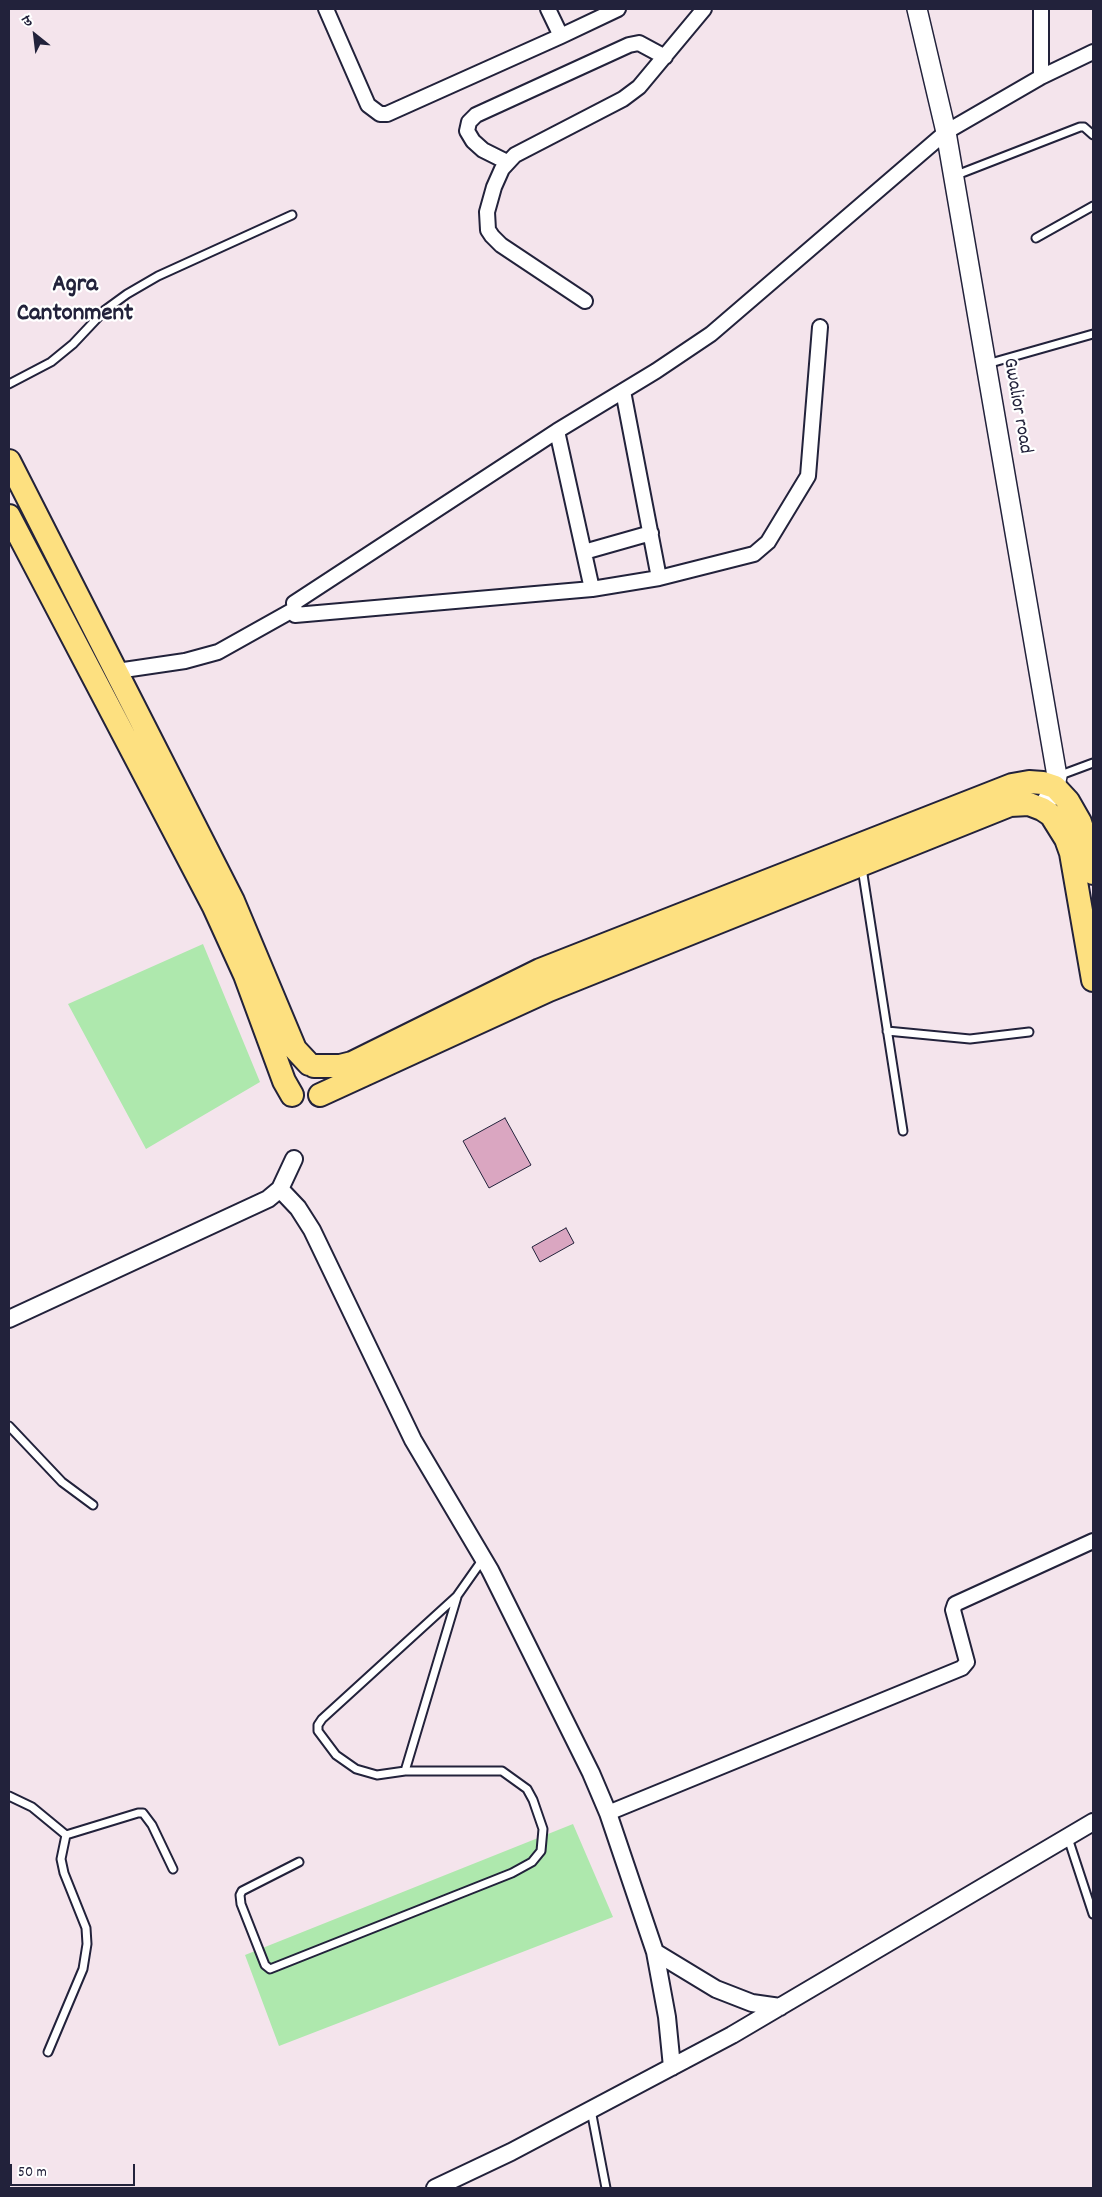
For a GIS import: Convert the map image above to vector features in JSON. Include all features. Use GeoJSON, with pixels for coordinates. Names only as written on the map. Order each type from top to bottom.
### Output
{"type":"FeatureCollection","features":[{"type":"Feature","properties":{"kind":"highway"},"geometry":{"type":"LineString","coordinates":[[9,461],[233,901],[295,1049],[323,1074],[325,1079],[320,1095]]}},
{"type":"Feature","properties":{"kind":"highway"},"geometry":{"type":"LineString","coordinates":[[9,516],[214,907],[245,975],[284,1081],[292,1095],[305,1101],[310,1101],[549,990],[1010,805],[1029,804],[1042,808],[1057,823],[1071,853],[1093,980]]}},
{"type":"Feature","properties":{"kind":"highway"},"geometry":{"type":"LineString","coordinates":[[292,1095],[288,1083],[292,1071],[303,1064],[340,1066],[352,1063],[540,970],[1012,785],[1029,782],[1056,782],[1080,822],[1089,849],[1093,873]]}},
{"type":"Feature","properties":{"kind":"main road","name":"Gwalior road"},"geometry":{"type":"LineString","coordinates":[[917,9],[946,132],[954,176],[1056,782]]}},
{"type":"Feature","properties":{"kind":"main road"},"geometry":{"type":"LineString","coordinates":[[1042,808],[1056,782]]}},
{"type":"Feature","properties":{"kind":"street"},"geometry":{"type":"LineString","coordinates":[[326,9],[368,105],[380,114],[386,114],[618,9]]}},
{"type":"Feature","properties":{"kind":"street"},"geometry":{"type":"LineString","coordinates":[[548,9],[561,36]]}},
{"type":"Feature","properties":{"kind":"street"},"geometry":{"type":"LineString","coordinates":[[585,301],[501,245],[488,230],[490,204],[494,187],[507,162],[563,128],[623,99],[639,86],[704,9]]}},
{"type":"Feature","properties":{"kind":"street"},"geometry":{"type":"LineString","coordinates":[[1040,77],[1041,9]]}},
{"type":"Feature","properties":{"kind":"street"},"geometry":{"type":"LineString","coordinates":[[507,162],[483,150],[467,131],[469,122],[476,115],[629,45],[639,43],[665,57]]}},
{"type":"Feature","properties":{"kind":"street"},"geometry":{"type":"LineString","coordinates":[[820,327],[808,476],[768,542],[761,550],[740,559],[659,578],[592,589],[301,616],[295,615],[293,610],[294,603],[557,431],[711,334],[946,132],[1040,77],[1093,52]]}},
{"type":"Feature","properties":{"kind":"street"},"geometry":{"type":"LineString","coordinates":[[623,391],[659,578]]}},
{"type":"Feature","properties":{"kind":"street"},"geometry":{"type":"LineString","coordinates":[[557,431],[592,589]]}},
{"type":"Feature","properties":{"kind":"street"},"geometry":{"type":"LineString","coordinates":[[584,552],[651,533]]}},
{"type":"Feature","properties":{"kind":"street"},"geometry":{"type":"LineString","coordinates":[[117,671],[185,661],[218,652],[293,610]]}},
{"type":"Feature","properties":{"kind":"street"},"geometry":{"type":"LineString","coordinates":[[9,1319],[268,1199],[280,1189],[294,1159]]}},
{"type":"Feature","properties":{"kind":"street"},"geometry":{"type":"LineString","coordinates":[[280,1189],[298,1208],[312,1230],[413,1440],[483,1559],[519,1626],[591,1773],[608,1813],[655,1952],[667,2017],[672,2067]]}},
{"type":"Feature","properties":{"kind":"street"},"geometry":{"type":"LineString","coordinates":[[608,1813],[962,1668],[967,1662],[953,1610],[955,1604],[1093,1542]]}},
{"type":"Feature","properties":{"kind":"street"},"geometry":{"type":"LineString","coordinates":[[435,2188],[511,2152],[591,2108],[672,2067],[780,2007],[1093,1822]]}},
{"type":"Feature","properties":{"kind":"street"},"geometry":{"type":"LineString","coordinates":[[655,1952],[716,1989],[752,2003],[780,2007]]}},
{"type":"Feature","properties":{"kind":"lane"},"geometry":{"type":"LineString","coordinates":[[954,176],[1080,127],[1084,127],[1093,135]]}},
{"type":"Feature","properties":{"kind":"lane"},"geometry":{"type":"LineString","coordinates":[[1036,238],[1093,206]]}},
{"type":"Feature","properties":{"kind":"lane"},"geometry":{"type":"LineString","coordinates":[[9,384],[51,362],[73,344],[105,310],[135,289],[158,276],[292,215]]}},
{"type":"Feature","properties":{"kind":"lane"},"geometry":{"type":"LineString","coordinates":[[986,364],[1093,334]]}},
{"type":"Feature","properties":{"kind":"lane"},"geometry":{"type":"LineString","coordinates":[[1056,782],[1093,763]]}},
{"type":"Feature","properties":{"kind":"lane"},"geometry":{"type":"LineString","coordinates":[[862,865],[903,1131]]}},
{"type":"Feature","properties":{"kind":"lane"},"geometry":{"type":"LineString","coordinates":[[887,1031],[970,1039],[1029,1032]]}},
{"type":"Feature","properties":{"kind":"lane"},"geometry":{"type":"LineString","coordinates":[[9,1426],[62,1482],[93,1505]]}},
{"type":"Feature","properties":{"kind":"lane"},"geometry":{"type":"LineString","coordinates":[[299,1862],[242,1891],[240,1895],[241,1904],[265,1965],[270,1969],[512,1873],[532,1862],[541,1851],[544,1829],[542,1819],[527,1789],[513,1777],[495,1770],[406,1771],[377,1775],[356,1769],[336,1755],[318,1731],[318,1725],[457,1596],[483,1559]]}},
{"type":"Feature","properties":{"kind":"lane"},"geometry":{"type":"LineString","coordinates":[[406,1771],[457,1596]]}},
{"type":"Feature","properties":{"kind":"lane"},"geometry":{"type":"LineString","coordinates":[[9,1796],[32,1807],[66,1835]]}},
{"type":"Feature","properties":{"kind":"lane"},"geometry":{"type":"LineString","coordinates":[[66,1835],[143,1813],[152,1825],[173,1869]]}},
{"type":"Feature","properties":{"kind":"lane"},"geometry":{"type":"LineString","coordinates":[[48,2052],[83,1969],[87,1944],[86,1928],[60,1858],[66,1835]]}},
{"type":"Feature","properties":{"kind":"lane"},"geometry":{"type":"LineString","coordinates":[[1068,1838],[1093,1914]]}},
{"type":"Feature","properties":{"kind":"lane"},"geometry":{"type":"LineString","coordinates":[[591,2108],[606,2188]]}},
{"type":"Feature","properties":{"kind":"green space"},"geometry":{"type":"Polygon","coordinates":[[[203,944],[260,1082],[146,1149],[68,1004],[203,944]]]}},
{"type":"Feature","properties":{"kind":"green space"},"geometry":{"type":"Polygon","coordinates":[[[573,1824],[613,1917],[279,2046],[245,1955],[573,1824]]]}},
{"type":"Feature","properties":{"kind":"building"},"geometry":{"type":"Polygon","coordinates":[[[505,1118],[531,1165],[489,1188],[463,1141],[505,1118]]]}},
{"type":"Feature","properties":{"kind":"building"},"geometry":{"type":"Polygon","coordinates":[[[566,1228],[574,1243],[540,1262],[532,1247],[566,1228]]]}},
{"type":"Feature","properties":{"kind":"district","name":"Agra Cantonment"},"geometry":{"type":"Point","coordinates":[75,302]}}]}
